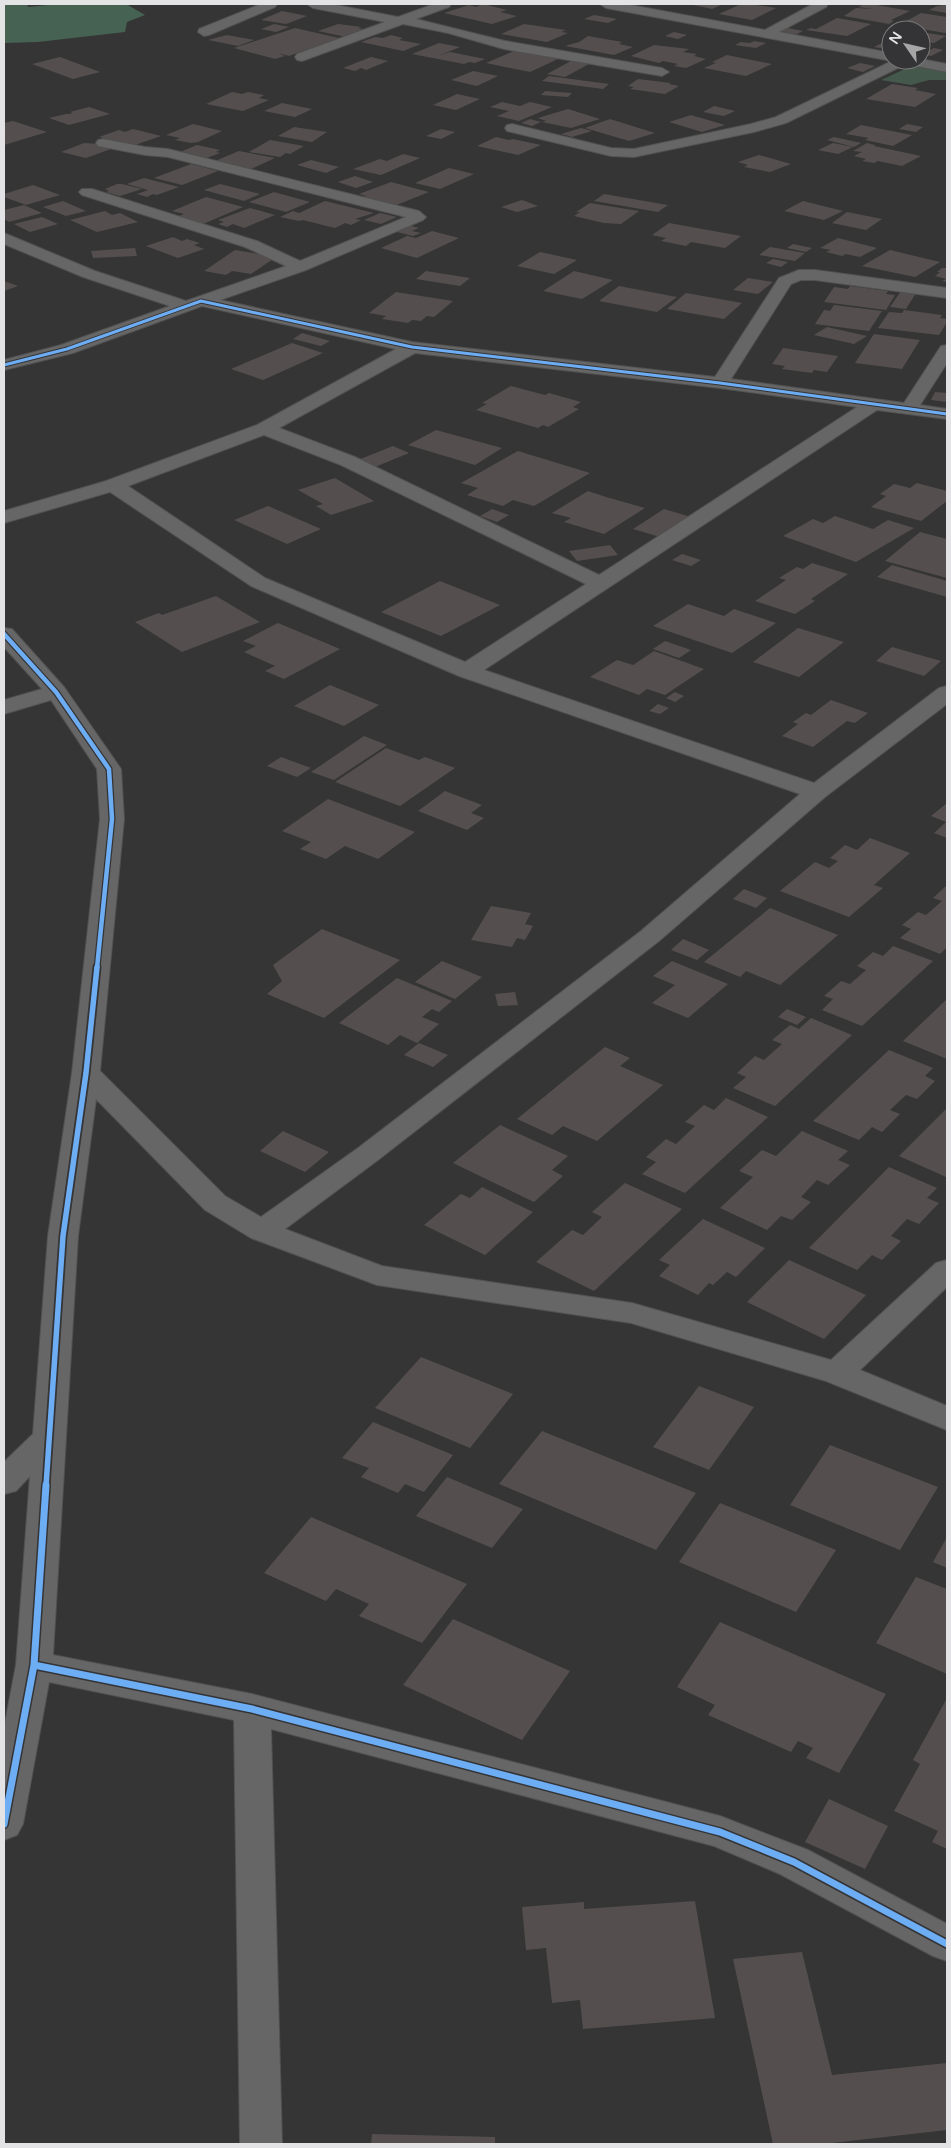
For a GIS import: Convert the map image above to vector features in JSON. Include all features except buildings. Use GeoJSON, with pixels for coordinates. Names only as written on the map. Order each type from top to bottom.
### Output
{"type":"FeatureCollection","features":[{"type":"Feature","properties":{"kind":"street"},"geometry":{"type":"LineString","coordinates":[[204,32],[272,4]]}},
{"type":"Feature","properties":{"kind":"street"},"geometry":{"type":"LineString","coordinates":[[313,4],[450,30],[504,45],[662,72]]}},
{"type":"Feature","properties":{"kind":"street"},"geometry":{"type":"LineString","coordinates":[[302,57],[445,4]]}},
{"type":"Feature","properties":{"kind":"street"},"geometry":{"type":"LineString","coordinates":[[606,4],[636,6],[766,34],[881,55]]}},
{"type":"Feature","properties":{"kind":"street"},"geometry":{"type":"LineString","coordinates":[[766,34],[822,4]]}},
{"type":"Feature","properties":{"kind":"street"},"geometry":{"type":"LineString","coordinates":[[932,65],[947,57]]}},
{"type":"Feature","properties":{"kind":"street"},"geometry":{"type":"LineString","coordinates":[[932,65],[947,68]]}},
{"type":"Feature","properties":{"kind":"street"},"geometry":{"type":"LineString","coordinates":[[512,128],[611,152],[634,153],[754,128],[781,120],[884,70]]}},
{"type":"Feature","properties":{"kind":"street"},"geometry":{"type":"LineString","coordinates":[[4,364],[67,349],[300,266],[418,217],[414,214],[168,152],[145,151],[103,142]]}},
{"type":"Feature","properties":{"kind":"street"},"geometry":{"type":"LineString","coordinates":[[87,192],[251,244],[300,266]]}},
{"type":"Feature","properties":{"kind":"street"},"geometry":{"type":"LineString","coordinates":[[4,238],[89,274],[193,304],[412,347],[910,407],[947,414]]}},
{"type":"Feature","properties":{"kind":"street"},"geometry":{"type":"LineString","coordinates":[[720,384],[786,280],[791,276],[815,275],[947,293]]}},
{"type":"Feature","properties":{"kind":"street"},"geometry":{"type":"LineString","coordinates":[[4,518],[113,485],[264,429],[412,347]]}},
{"type":"Feature","properties":{"kind":"street"},"geometry":{"type":"LineString","coordinates":[[910,407],[947,350]]}},
{"type":"Feature","properties":{"kind":"street"},"geometry":{"type":"LineString","coordinates":[[467,671],[875,403]]}},
{"type":"Feature","properties":{"kind":"street"},"geometry":{"type":"LineString","coordinates":[[264,429],[348,461],[600,583]]}},
{"type":"Feature","properties":{"kind":"street"},"geometry":{"type":"LineString","coordinates":[[113,485],[258,582],[467,671],[817,792]]}},
{"type":"Feature","properties":{"kind":"street"},"geometry":{"type":"LineString","coordinates":[[4,634],[56,692],[109,769],[112,819],[86,1073],[64,1236],[34,1665],[4,1824]]}},
{"type":"Feature","properties":{"kind":"street"},"geometry":{"type":"LineString","coordinates":[[4,707],[56,692]]}},
{"type":"Feature","properties":{"kind":"street"},"geometry":{"type":"LineString","coordinates":[[262,1231],[368,1154],[650,936],[817,792],[947,693]]}},
{"type":"Feature","properties":{"kind":"street"},"geometry":{"type":"LineString","coordinates":[[86,1073],[216,1203],[262,1231],[376,1275],[632,1313],[837,1373],[947,1419]]}},
{"type":"Feature","properties":{"kind":"street"},"geometry":{"type":"LineString","coordinates":[[837,1373],[947,1270]]}},
{"type":"Feature","properties":{"kind":"street"},"geometry":{"type":"LineString","coordinates":[[4,1482],[50,1437]]}},
{"type":"Feature","properties":{"kind":"street"},"geometry":{"type":"LineString","coordinates":[[34,1665],[252,1709],[720,1832],[794,1862],[947,1944]]}},
{"type":"Feature","properties":{"kind":"street"},"geometry":{"type":"LineString","coordinates":[[252,1709],[261,2144]]}},
{"type":"Feature","properties":{"kind":"green space"},"geometry":{"type":"Polygon","coordinates":[[[4,4],[27,4],[28,7],[59,4],[126,4],[145,15],[127,22],[125,32],[38,42],[4,43],[4,4]]]}},
{"type":"Feature","properties":{"kind":"green space"},"geometry":{"type":"Polygon","coordinates":[[[931,69],[947,72],[947,80],[929,80],[911,85],[881,80],[903,70],[931,69]]]}},
{"type":"Feature","properties":{"kind":"cycle path"},"geometry":{"type":"LineString","coordinates":[[4,365],[67,349],[201,301],[412,347],[720,383],[947,414]]}},
{"type":"Feature","properties":{"kind":"cycle path"},"geometry":{"type":"LineString","coordinates":[[4,634],[56,692],[109,769],[112,819],[86,1073],[63,1236],[34,1665],[4,1824]]}},
{"type":"Feature","properties":{"kind":"cycle path"},"geometry":{"type":"LineString","coordinates":[[34,1665],[252,1709],[720,1832],[794,1862],[947,1944]]}}]}
